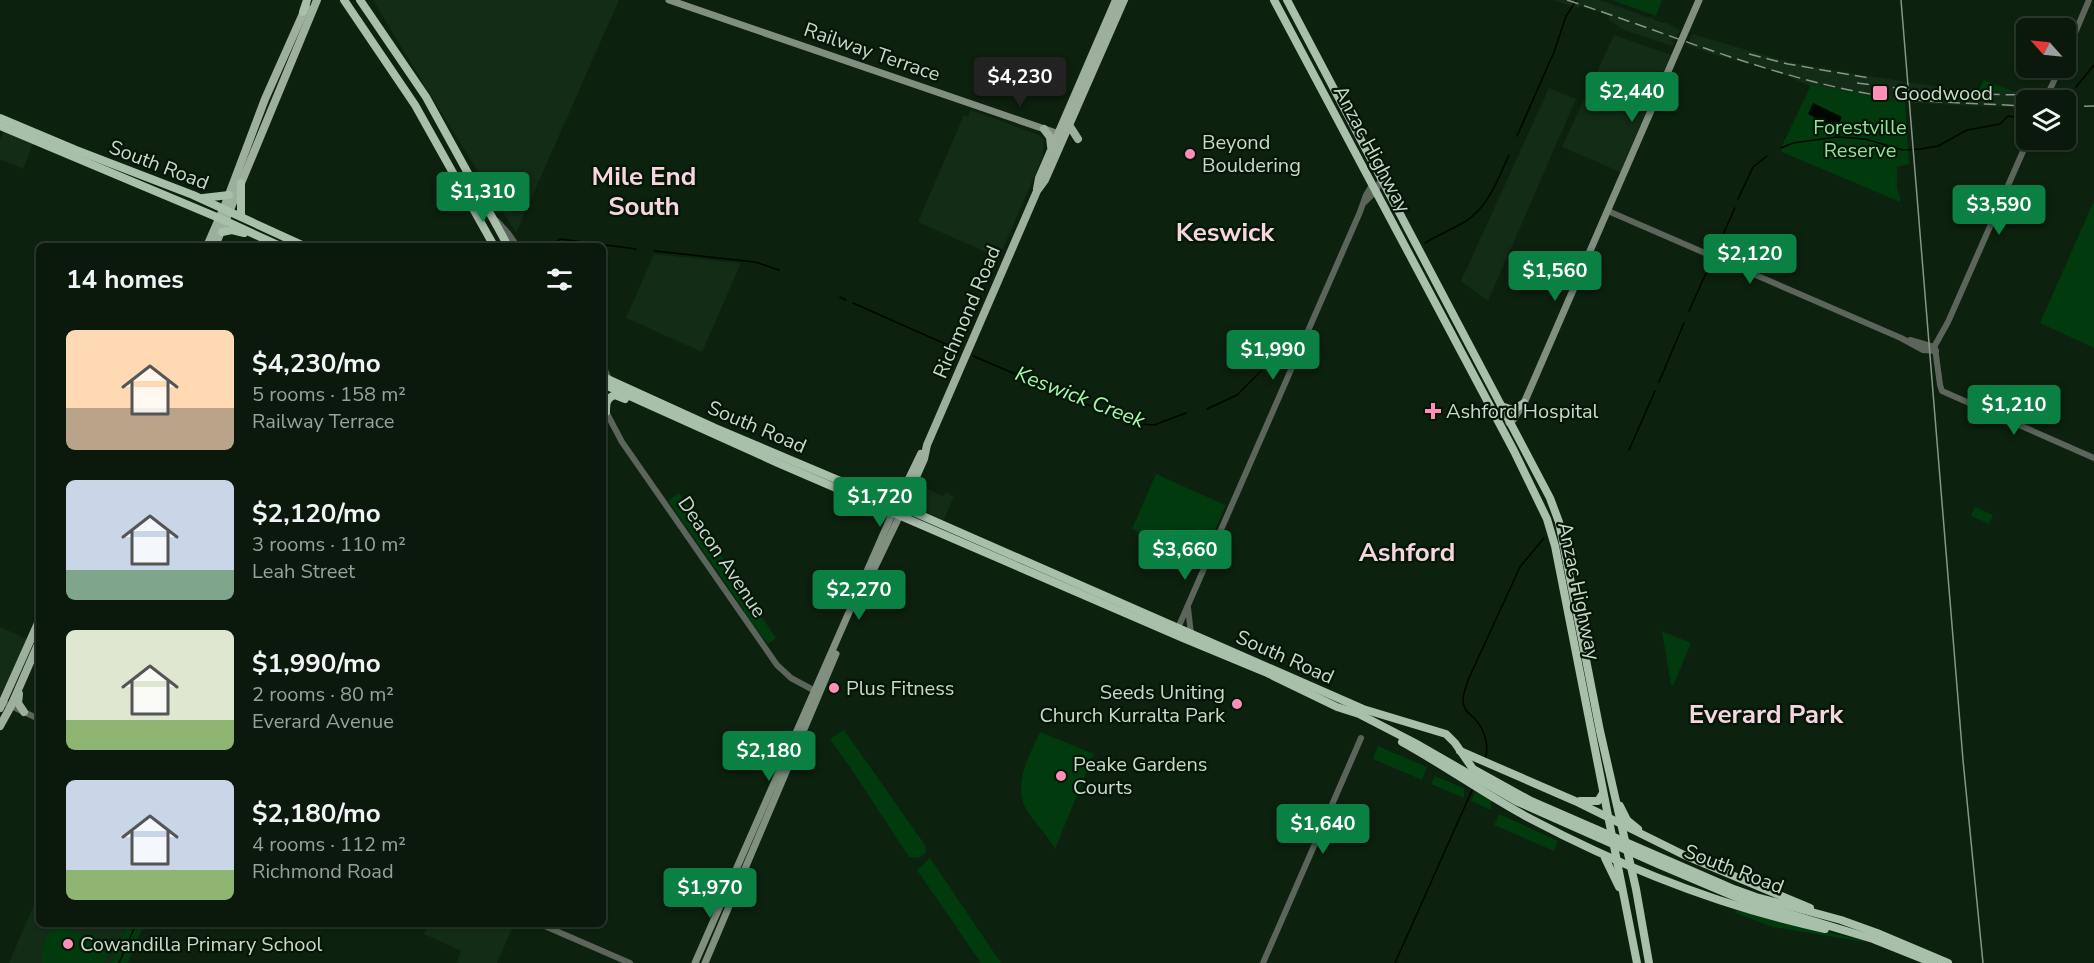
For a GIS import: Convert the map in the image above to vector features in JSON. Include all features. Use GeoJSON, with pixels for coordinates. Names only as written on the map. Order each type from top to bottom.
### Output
{"type":"FeatureCollection","features":[{"type":"Feature","properties":{"kind":"highway"},"geometry":{"type":"LineString","coordinates":[[303,12],[308,0]]}},
{"type":"Feature","properties":{"kind":"highway"},"geometry":{"type":"LineString","coordinates":[[344,0],[415,105],[492,243]]}},
{"type":"Feature","properties":{"kind":"highway"},"geometry":{"type":"LineString","coordinates":[[360,0],[426,97],[473,185],[513,243]]}},
{"type":"Feature","properties":{"kind":"highway","name":"Anzac Highway"},"geometry":{"type":"LineString","coordinates":[[1274,0],[1514,451],[1544,513],[1555,546],[1636,960]]}},
{"type":"Feature","properties":{"kind":"highway","name":"Anzac Highway"},"geometry":{"type":"LineString","coordinates":[[1287,0],[1550,498],[1564,542],[1604,749],[1636,888],[1649,963]]}},
{"type":"Feature","properties":{"kind":"highway","name":"South Road"},"geometry":{"type":"LineString","coordinates":[[0,118],[193,195],[298,243]]}},
{"type":"Feature","properties":{"kind":"highway"},"geometry":{"type":"LineString","coordinates":[[1340,123],[1349,118]]}},
{"type":"Feature","properties":{"kind":"highway","name":"South Road"},"geometry":{"type":"LineString","coordinates":[[0,126],[274,243]]}},
{"type":"Feature","properties":{"kind":"highway"},"geometry":{"type":"LineString","coordinates":[[241,183],[241,216]]}},
{"type":"Feature","properties":{"kind":"highway"},"geometry":{"type":"LineString","coordinates":[[193,195],[212,198],[229,195]]}},
{"type":"Feature","properties":{"kind":"highway"},"geometry":{"type":"LineString","coordinates":[[222,232],[240,231],[263,238]]}},
{"type":"Feature","properties":{"kind":"highway"},"geometry":{"type":"LineString","coordinates":[[1426,286],[1435,282]]}},
{"type":"Feature","properties":{"kind":"highway"},"geometry":{"type":"LineString","coordinates":[[1446,325],[1459,327],[1455,343]]}},
{"type":"Feature","properties":{"kind":"highway"},"geometry":{"type":"LineString","coordinates":[[1478,383],[1486,378]]}},
{"type":"Feature","properties":{"kind":"highway","name":"South Road"},"geometry":{"type":"LineString","coordinates":[[606,380],[875,495],[898,510]]}},
{"type":"Feature","properties":{"kind":"highway","name":"South Road"},"geometry":{"type":"LineString","coordinates":[[606,381],[646,402],[759,454],[898,510],[1177,631],[1337,707],[1546,815],[1721,891],[1755,904],[1873,939],[1933,963]]}},
{"type":"Feature","properties":{"kind":"highway"},"geometry":{"type":"LineString","coordinates":[[606,404],[607,400],[615,395],[636,404],[646,402]]}},
{"type":"Feature","properties":{"kind":"highway"},"geometry":{"type":"LineString","coordinates":[[1501,406],[1513,410],[1524,403]]}},
{"type":"Feature","properties":{"kind":"highway"},"geometry":{"type":"LineString","coordinates":[[1492,410],[1500,420],[1509,423],[1509,435],[1514,451]]}},
{"type":"Feature","properties":{"kind":"highway"},"geometry":{"type":"LineString","coordinates":[[1535,495],[1542,492],[1542,484]]}},
{"type":"Feature","properties":{"kind":"highway"},"geometry":{"type":"LineString","coordinates":[[875,495],[901,493]]}},
{"type":"Feature","properties":{"kind":"highway"},"geometry":{"type":"LineString","coordinates":[[1544,513],[1544,498],[1550,498]]}},
{"type":"Feature","properties":{"kind":"highway","name":"South Road"},"geometry":{"type":"LineString","coordinates":[[1177,631],[1191,634],[1363,709],[1446,734],[1459,750],[1469,775]]}},
{"type":"Feature","properties":{"kind":"highway"},"geometry":{"type":"LineString","coordinates":[[1575,650],[1585,648]]}},
{"type":"Feature","properties":{"kind":"highway"},"geometry":{"type":"LineString","coordinates":[[1594,752],[1604,749]]}},
{"type":"Feature","properties":{"kind":"highway"},"geometry":{"type":"LineString","coordinates":[[1459,750],[1575,801],[1684,855],[1837,919]]}},
{"type":"Feature","properties":{"kind":"highway"},"geometry":{"type":"LineString","coordinates":[[1469,775],[1530,819],[1617,862],[1746,909],[1873,939]]}},
{"type":"Feature","properties":{"kind":"highway","name":"South Road"},"geometry":{"type":"LineString","coordinates":[[1481,782],[1540,805],[1731,888],[1837,919],[1948,963]]}},
{"type":"Feature","properties":{"kind":"highway"},"geometry":{"type":"LineString","coordinates":[[1575,801],[1598,801],[1603,793]]}},
{"type":"Feature","properties":{"kind":"highway"},"geometry":{"type":"LineString","coordinates":[[1614,794],[1627,820],[1633,826],[1684,855]]}},
{"type":"Feature","properties":{"kind":"highway"},"geometry":{"type":"LineString","coordinates":[[1603,856],[1610,865],[1625,903]]}},
{"type":"Feature","properties":{"kind":"highway"},"geometry":{"type":"LineString","coordinates":[[1636,888],[1641,880],[1652,876]]}},
{"type":"Feature","properties":{"kind":"highway"},"geometry":{"type":"LineString","coordinates":[[1636,960],[1639,942],[1641,940],[1645,942]]}},
{"type":"Feature","properties":{"kind":"main road"},"geometry":{"type":"LineString","coordinates":[[209,243],[241,183],[317,0]]}},
{"type":"Feature","properties":{"kind":"main road","name":"Railway Terrace"},"geometry":{"type":"LineString","coordinates":[[669,0],[1061,135]]}},
{"type":"Feature","properties":{"kind":"main road","name":"Richmond Road"},"geometry":{"type":"LineString","coordinates":[[898,510],[901,493],[927,445],[1037,191],[1045,180],[1116,0]]}},
{"type":"Feature","properties":{"kind":"main road","name":"Richmond Road"},"geometry":{"type":"LineString","coordinates":[[1065,125],[1124,0]]}},
{"type":"Feature","properties":{"kind":"main road"},"geometry":{"type":"LineString","coordinates":[[1509,423],[1524,403],[1699,0]]}},
{"type":"Feature","properties":{"kind":"main road"},"geometry":{"type":"LineString","coordinates":[[227,210],[229,195],[265,99],[303,12]]}},
{"type":"Feature","properties":{"kind":"main road"},"geometry":{"type":"LineString","coordinates":[[1052,147],[1050,137],[1045,130],[1065,125],[1078,139]]}},
{"type":"Feature","properties":{"kind":"main road","name":"Richmond Road"},"geometry":{"type":"LineString","coordinates":[[1037,191],[1039,178],[1052,147],[1061,135]]}},
{"type":"Feature","properties":{"kind":"main road"},"geometry":{"type":"LineString","coordinates":[[244,158],[254,152]]}},
{"type":"Feature","properties":{"kind":"main road"},"geometry":{"type":"LineString","coordinates":[[216,243],[222,232],[223,220]]}},
{"type":"Feature","properties":{"kind":"main road","name":"Richmond Road"},"geometry":{"type":"LineString","coordinates":[[695,963],[861,597],[898,510],[924,459],[927,445]]}},
{"type":"Feature","properties":{"kind":"main road"},"geometry":{"type":"LineString","coordinates":[[0,726],[3,705],[36,628]]}},
{"type":"Feature","properties":{"kind":"main road"},"geometry":{"type":"LineString","coordinates":[[3,705],[20,684],[36,649]]}},
{"type":"Feature","properties":{"kind":"main road"},"geometry":{"type":"LineString","coordinates":[[20,684],[18,702],[24,712]]}},
{"type":"Feature","properties":{"kind":"main road","name":"Richmond Road"},"geometry":{"type":"LineString","coordinates":[[705,963],[817,692]]}},
{"type":"Feature","properties":{"kind":"street"},"geometry":{"type":"LineString","coordinates":[[2076,31],[2089,0]]}},
{"type":"Feature","properties":{"kind":"street"},"geometry":{"type":"LineString","coordinates":[[2024,150],[1935,349],[1940,385],[1945,392],[2094,458]]}},
{"type":"Feature","properties":{"kind":"street"},"geometry":{"type":"LineString","coordinates":[[1177,631],[1363,205],[1381,179]]}},
{"type":"Feature","properties":{"kind":"street"},"geometry":{"type":"LineString","coordinates":[[1608,211],[1900,338],[1935,349]]}},
{"type":"Feature","properties":{"kind":"street","name":"Deacon Avenue"},"geometry":{"type":"LineString","coordinates":[[606,415],[777,665],[788,676],[817,692]]}},
{"type":"Feature","properties":{"kind":"street"},"geometry":{"type":"LineString","coordinates":[[1188,605],[1191,634]]}},
{"type":"Feature","properties":{"kind":"street"},"geometry":{"type":"LineString","coordinates":[[3,705],[36,718]]}},
{"type":"Feature","properties":{"kind":"street"},"geometry":{"type":"LineString","coordinates":[[1263,963],[1361,738]]}},
{"type":"Feature","properties":{"kind":"street"},"geometry":{"type":"LineString","coordinates":[[547,927],[630,963]]}},
{"type":"Feature","properties":{"kind":"shaded area"},"geometry":{"type":"Polygon","coordinates":[[[373,0],[619,0],[516,233],[425,86],[373,0]]]}},
{"type":"Feature","properties":{"kind":"shaded area"},"geometry":{"type":"Polygon","coordinates":[[[1553,0],[1600,0],[1665,22],[1680,30],[1675,40],[1671,41],[1674,43],[1672,46],[1624,30],[1609,20],[1609,16],[1553,0]]]}},
{"type":"Feature","properties":{"kind":"shaded area"},"geometry":{"type":"Polygon","coordinates":[[[1692,34],[1789,62],[1856,74],[1948,88],[2016,92],[2016,108],[1913,103],[1810,86],[1775,71],[1688,45],[1692,34]]]}},
{"type":"Feature","properties":{"kind":"shaded area"},"geometry":{"type":"Polygon","coordinates":[[[1614,35],[1671,55],[1620,172],[1562,147],[1614,35]]]}},
{"type":"Feature","properties":{"kind":"shaded area"},"geometry":{"type":"Polygon","coordinates":[[[1549,88],[1576,99],[1488,301],[1461,281],[1549,88]]]}},
{"type":"Feature","properties":{"kind":"shaded area"},"geometry":{"type":"Polygon","coordinates":[[[1813,103],[1842,117],[1837,129],[1808,114],[1813,103]]]}},
{"type":"Feature","properties":{"kind":"shaded area"},"geometry":{"type":"Polygon","coordinates":[[[971,110],[1039,135],[1044,140],[1043,156],[999,258],[918,222],[964,115],[968,117],[971,110]]]}},
{"type":"Feature","properties":{"kind":"shaded area"},"geometry":{"type":"Polygon","coordinates":[[[4,131],[33,144],[23,169],[0,159],[0,140],[4,131]]]}},
{"type":"Feature","properties":{"kind":"shaded area"},"geometry":{"type":"Polygon","coordinates":[[[654,254],[741,263],[702,352],[626,318],[654,254]]]}},
{"type":"Feature","properties":{"kind":"shaded area"},"geometry":{"type":"Polygon","coordinates":[[[918,485],[943,496],[946,492],[954,496],[943,522],[915,510],[912,506],[918,485]]]}},
{"type":"Feature","properties":{"kind":"shaded area"},"geometry":{"type":"Polygon","coordinates":[[[0,627],[29,640],[2,699],[0,698],[0,627]]]}},
{"type":"Feature","properties":{"kind":"shaded area","name":"Cowandilla Primary School"},"geometry":{"type":"Polygon","coordinates":[[[36,900],[36,927],[127,927],[111,963],[9,963],[36,900]]]}},
{"type":"Feature","properties":{"kind":"shaded area"},"geometry":{"type":"Polygon","coordinates":[[[428,927],[513,927],[497,963],[457,962],[461,951],[424,934],[428,927]]]}},
{"type":"Feature","properties":{"kind":"green space"},"geometry":{"type":"Polygon","coordinates":[[[1612,0],[1662,0],[1656,16],[1612,0]]]}},
{"type":"Feature","properties":{"kind":"green space"},"geometry":{"type":"Polygon","coordinates":[[[1983,80],[2016,92],[1979,91],[1983,80]]]}},
{"type":"Feature","properties":{"kind":"green space","name":"Forestville Reserve"},"geometry":{"type":"Polygon","coordinates":[[[1811,85],[1905,102],[1909,164],[1897,167],[1900,202],[1782,152],[1781,148],[1811,85]]]}},
{"type":"Feature","properties":{"kind":"green space"},"geometry":{"type":"Polygon","coordinates":[[[2094,204],[2094,348],[2040,323],[2094,204]]]}},
{"type":"Feature","properties":{"kind":"green space"},"geometry":{"type":"Polygon","coordinates":[[[1156,474],[1225,505],[1203,558],[1200,559],[1132,529],[1156,474]]]}},
{"type":"Feature","properties":{"kind":"green space"},"geometry":{"type":"Polygon","coordinates":[[[679,493],[776,638],[768,644],[744,614],[744,610],[668,501],[679,493]]]}},
{"type":"Feature","properties":{"kind":"green space"},"geometry":{"type":"Polygon","coordinates":[[[1975,507],[1993,515],[1989,524],[1971,516],[1975,507]]]}},
{"type":"Feature","properties":{"kind":"green space","name":"Everard Park"},"geometry":{"type":"Polygon","coordinates":[[[1662,631],[1691,643],[1673,686],[1671,685],[1662,631]]]}},
{"type":"Feature","properties":{"kind":"green space"},"geometry":{"type":"Polygon","coordinates":[[[844,730],[925,845],[926,853],[918,858],[909,857],[830,739],[844,730]]]}},
{"type":"Feature","properties":{"kind":"green space"},"geometry":{"type":"Polygon","coordinates":[[[1040,732],[1094,754],[1055,849],[1028,812],[1022,798],[1024,769],[1040,732]]]}},
{"type":"Feature","properties":{"kind":"green space"},"geometry":{"type":"Polygon","coordinates":[[[1378,746],[1427,767],[1422,780],[1373,759],[1378,746]]]}},
{"type":"Feature","properties":{"kind":"green space"},"geometry":{"type":"Polygon","coordinates":[[[1435,776],[1464,788],[1464,798],[1431,784],[1435,776]]]}},
{"type":"Feature","properties":{"kind":"green space"},"geometry":{"type":"Polygon","coordinates":[[[1475,792],[1491,799],[1491,810],[1471,801],[1475,792]]]}},
{"type":"Feature","properties":{"kind":"green space"},"geometry":{"type":"Polygon","coordinates":[[[1499,814],[1558,841],[1554,851],[1494,825],[1499,814]]]}},
{"type":"Feature","properties":{"kind":"green space"},"geometry":{"type":"Polygon","coordinates":[[[930,858],[1001,963],[981,963],[917,870],[930,858]]]}},
{"type":"Feature","properties":{"kind":"green space"},"geometry":{"type":"Polygon","coordinates":[[[1736,910],[1865,941],[1773,927],[1735,913],[1736,910]]]}},
{"type":"Feature","properties":{"kind":"green space"},"geometry":{"type":"Polygon","coordinates":[[[51,927],[62,927],[110,948],[104,963],[43,963],[43,948],[51,927]]]}},
{"type":"Feature","properties":{"kind":"green space"},"geometry":{"type":"Polygon","coordinates":[[[127,927],[143,927],[128,963],[111,963],[127,927]]]}},
{"type":"Feature","properties":{"kind":"waterway","name":"Keswick Creek"},"geometry":{"type":"LineString","coordinates":[[1517,136],[1554,52],[1566,16],[1576,1]]}},
{"type":"Feature","properties":{"kind":"waterway"},"geometry":{"type":"LineString","coordinates":[[2076,87],[2094,65]]}},
{"type":"Feature","properties":{"kind":"waterway"},"geometry":{"type":"LineString","coordinates":[[1781,148],[1793,143],[1837,137],[1865,139],[1903,150],[1921,149],[1938,146],[1967,130],[2000,124],[2008,116],[2016,117]]}},
{"type":"Feature","properties":{"kind":"waterway","name":"Keswick Creek"},"geometry":{"type":"LineString","coordinates":[[1425,243],[1466,221],[1481,208],[1509,155]]}},
{"type":"Feature","properties":{"kind":"waterway"},"geometry":{"type":"LineString","coordinates":[[1738,199],[1753,167],[1767,156]]}},
{"type":"Feature","properties":{"kind":"waterway"},"geometry":{"type":"LineString","coordinates":[[1714,254],[1735,208]]}},
{"type":"Feature","properties":{"kind":"waterway","name":"Keswick Creek"},"geometry":{"type":"LineString","coordinates":[[555,243],[560,239],[590,243]]}},
{"type":"Feature","properties":{"kind":"waterway","name":"Keswick Creek"},"geometry":{"type":"LineString","coordinates":[[606,245],[636,249]]}},
{"type":"Feature","properties":{"kind":"waterway","name":"Keswick Creek"},"geometry":{"type":"LineString","coordinates":[[655,251],[755,262],[779,270]]}},
{"type":"Feature","properties":{"kind":"waterway"},"geometry":{"type":"LineString","coordinates":[[1689,311],[1711,262]]}},
{"type":"Feature","properties":{"kind":"waterway","name":"Keswick Creek"},"geometry":{"type":"LineString","coordinates":[[840,297],[846,300]]}},
{"type":"Feature","properties":{"kind":"waterway","name":"Keswick Creek"},"geometry":{"type":"LineString","coordinates":[[853,303],[959,350]]}},
{"type":"Feature","properties":{"kind":"waterway"},"geometry":{"type":"LineString","coordinates":[[1659,382],[1684,323]]}},
{"type":"Feature","properties":{"kind":"waterway","name":"Keswick Creek"},"geometry":{"type":"LineString","coordinates":[[973,356],[1093,407],[1141,424],[1154,425],[1186,413]]}},
{"type":"Feature","properties":{"kind":"waterway","name":"Keswick Creek"},"geometry":{"type":"LineString","coordinates":[[1207,409],[1237,395],[1262,370]]}},
{"type":"Feature","properties":{"kind":"waterway"},"geometry":{"type":"LineString","coordinates":[[1629,450],[1655,391]]}},
{"type":"Feature","properties":{"kind":"waterway"},"geometry":{"type":"LineString","coordinates":[[1485,759],[1487,748],[1485,738],[1478,723],[1464,705],[1465,690],[1520,567],[1544,538]]}},
{"type":"Feature","properties":{"kind":"waterway"},"geometry":{"type":"LineString","coordinates":[[1395,963],[1473,788]]}},
{"type":"Feature","properties":{"kind":"waterway","name":"Keswick Creek"},"geometry":{"type":"LineString","coordinates":[[119,963],[135,927]]}},
{"type":"Feature","properties":{"kind":"tram line"},"geometry":{"type":"LineString","coordinates":[[1901,0],[1963,760],[1983,963]]}},
{"type":"Feature","properties":{"kind":"railway"},"geometry":{"type":"LineString","coordinates":[[1567,0],[1748,63],[1821,84],[1900,98],[2016,106]]}},
{"type":"Feature","properties":{"kind":"railway"},"geometry":{"type":"LineString","coordinates":[[1749,54],[1788,64],[1869,78]]}},
{"type":"Feature","properties":{"kind":"railway"},"geometry":{"type":"LineString","coordinates":[[1857,83],[1944,94]]}},
{"type":"Feature","properties":{"kind":"railway"},"geometry":{"type":"LineString","coordinates":[[1934,89],[1974,94],[2016,95]]}},
{"type":"Feature","properties":{"kind":"railway"},"geometry":{"type":"LineString","coordinates":[[2076,107],[2094,106]]}},
{"type":"Feature","properties":{"kind":"place","name":"Goodwood"},"geometry":{"type":"Point","coordinates":[1880,93]}},
{"type":"Feature","properties":{"kind":"place","name":"Beyond Bouldering"},"geometry":{"type":"Point","coordinates":[1190,154]}},
{"type":"Feature","properties":{"kind":"place","name":"Ashford Hospital"},"geometry":{"type":"Point","coordinates":[1433,411]}},
{"type":"Feature","properties":{"kind":"place","name":"Plus Fitness"},"geometry":{"type":"Point","coordinates":[834,688]}},
{"type":"Feature","properties":{"kind":"place","name":"Seeds Uniting Church Kurralta Park"},"geometry":{"type":"Point","coordinates":[1237,704]}},
{"type":"Feature","properties":{"kind":"place","name":"Peake Gardens Courts"},"geometry":{"type":"Point","coordinates":[1061,776]}},
{"type":"Feature","properties":{"kind":"place","name":"Cowandilla Primary School"},"geometry":{"type":"Point","coordinates":[68,944]}},
{"type":"Feature","properties":{"kind":"district","name":"Mile End South"},"geometry":{"type":"Point","coordinates":[644,191]}},
{"type":"Feature","properties":{"kind":"district","name":"Keswick"},"geometry":{"type":"Point","coordinates":[1225,232]}},
{"type":"Feature","properties":{"kind":"district","name":"Ashford"},"geometry":{"type":"Point","coordinates":[1407,552]}},
{"type":"Feature","properties":{"kind":"district","name":"Everard Park"},"geometry":{"type":"Point","coordinates":[1766,714]}}]}
